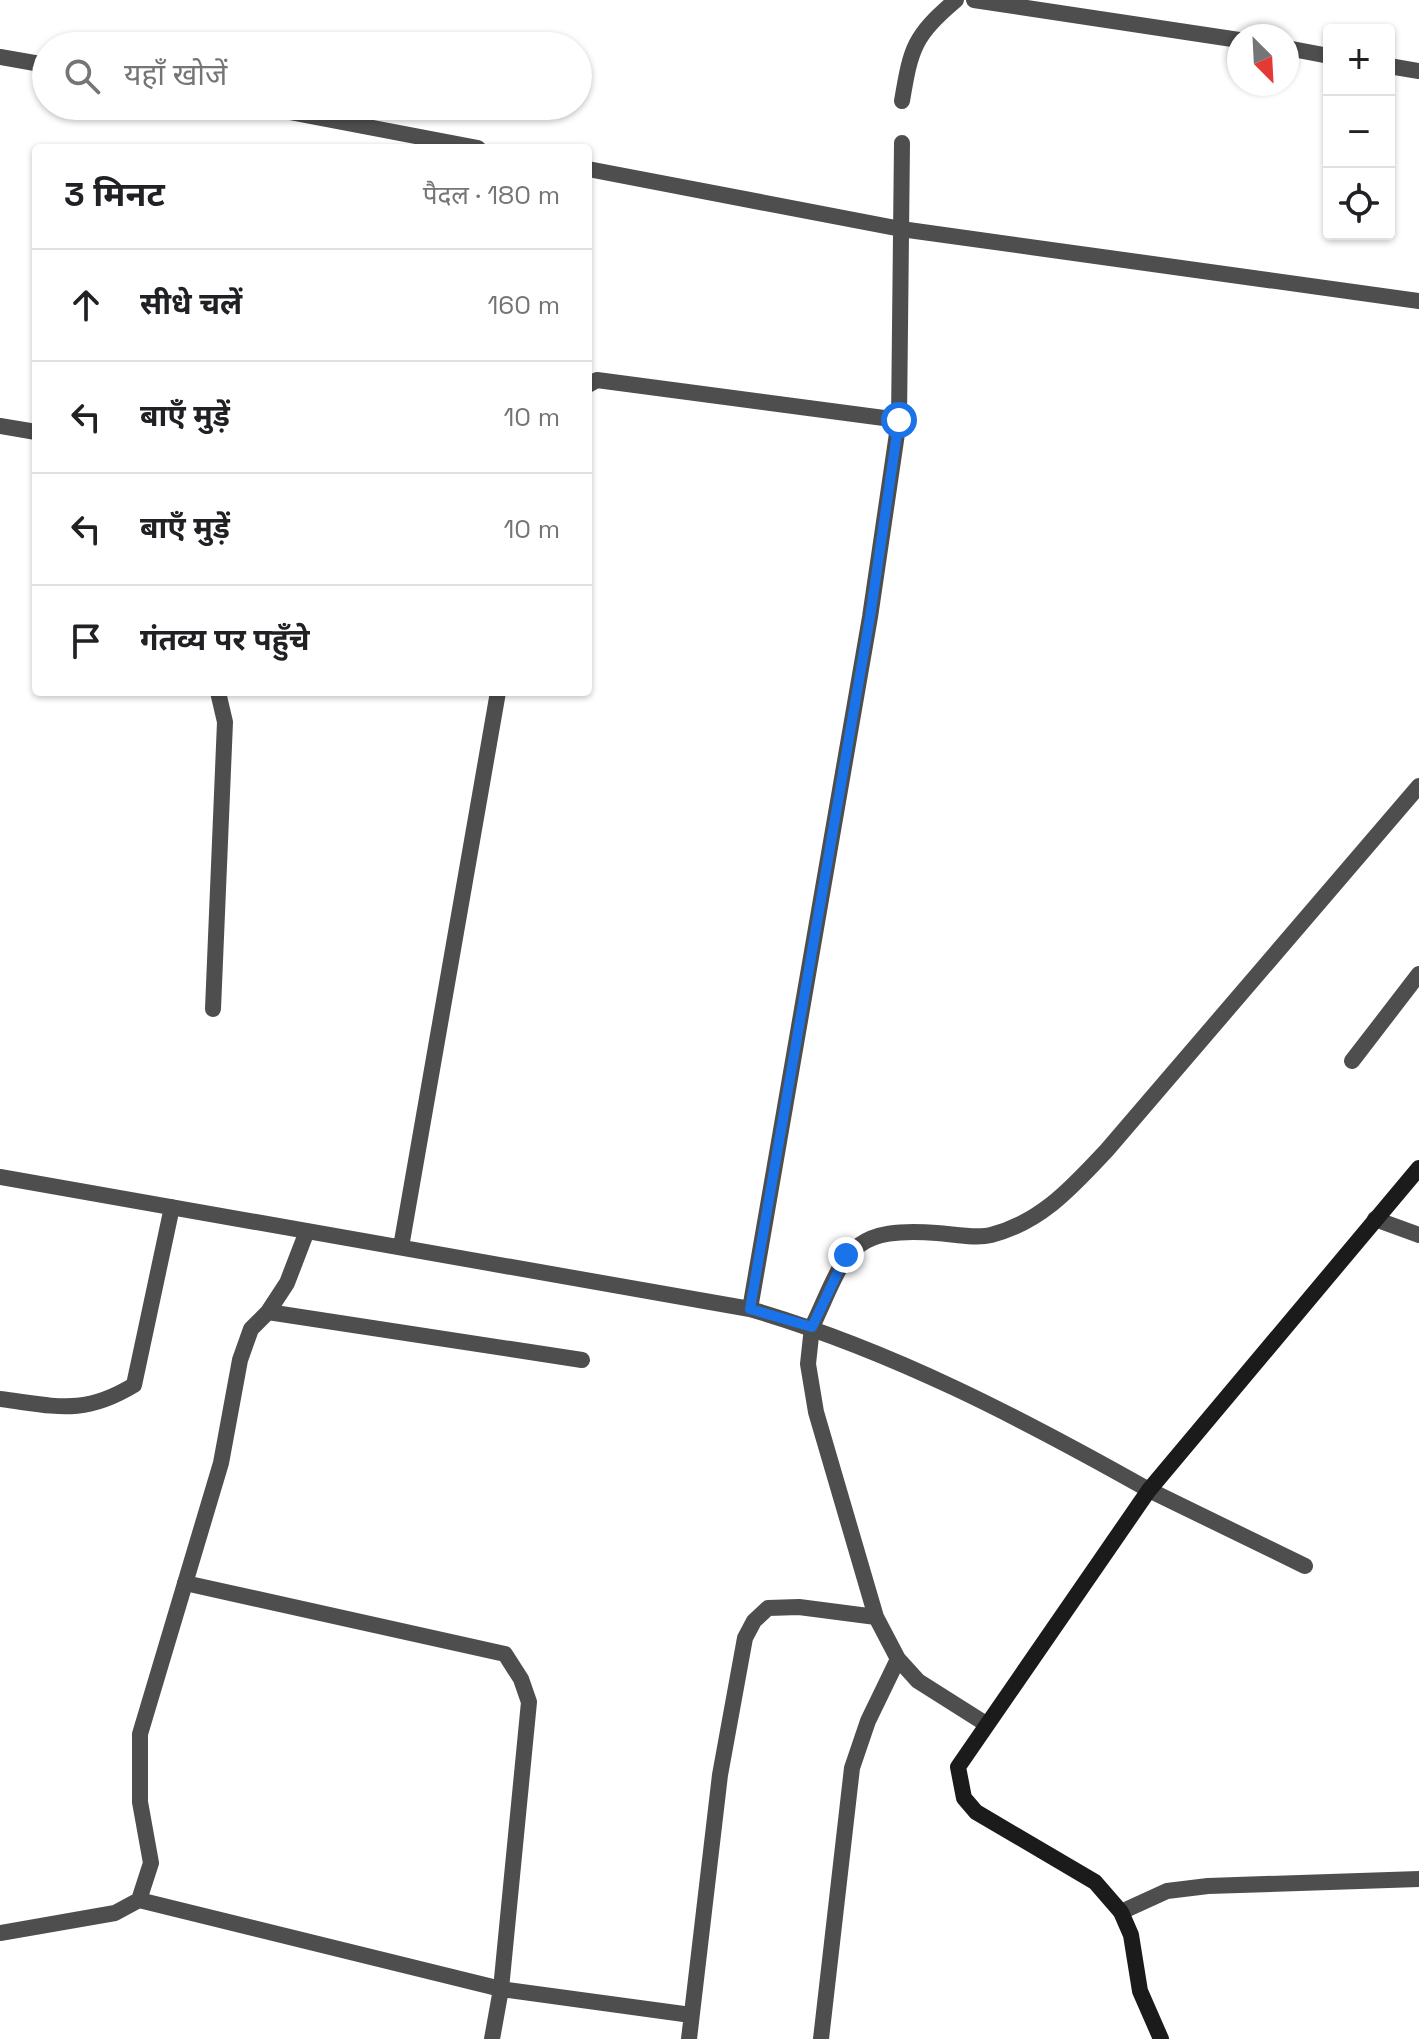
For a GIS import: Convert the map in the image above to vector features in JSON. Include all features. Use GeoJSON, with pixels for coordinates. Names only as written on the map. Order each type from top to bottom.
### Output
{"type":"FeatureCollection","features":[{"type":"Feature","properties":{"kind":"street"},"geometry":{"type":"LineString","coordinates":[[902,101],[909,58],[923,29],[956,0]]}},
{"type":"Feature","properties":{"kind":"street"},"geometry":{"type":"LineString","coordinates":[[974,0],[1227,38]]}},
{"type":"Feature","properties":{"kind":"street"},"geometry":{"type":"LineString","coordinates":[[1299,50],[1323,55]]}},
{"type":"Feature","properties":{"kind":"street"},"geometry":{"type":"LineString","coordinates":[[0,57],[32,63]]}},
{"type":"Feature","properties":{"kind":"street"},"geometry":{"type":"LineString","coordinates":[[1395,67],[1419,71]]}},
{"type":"Feature","properties":{"kind":"street"},"geometry":{"type":"LineString","coordinates":[[331,120],[457,144]]}},
{"type":"Feature","properties":{"kind":"street"},"geometry":{"type":"LineString","coordinates":[[750,1309],[870,617],[899,420],[902,143]]}},
{"type":"Feature","properties":{"kind":"street"},"geometry":{"type":"LineString","coordinates":[[592,170],[901,229],[1419,301]]}},
{"type":"Feature","properties":{"kind":"street"},"geometry":{"type":"LineString","coordinates":[[592,383],[597,380],[899,420]]}},
{"type":"Feature","properties":{"kind":"street"},"geometry":{"type":"LineString","coordinates":[[0,426],[32,431]]}},
{"type":"Feature","properties":{"kind":"street"},"geometry":{"type":"LineString","coordinates":[[213,1009],[225,722],[219,696]]}},
{"type":"Feature","properties":{"kind":"street"},"geometry":{"type":"LineString","coordinates":[[401,1247],[497,696]]}},
{"type":"Feature","properties":{"kind":"street"},"geometry":{"type":"LineString","coordinates":[[986,1724],[918,1681],[898,1659],[876,1617],[816,1412],[808,1364],[812,1327],[846,1255],[866,1240],[901,1230],[988,1236],[1022,1225],[1057,1203],[1107,1150],[1419,786]]}},
{"type":"Feature","properties":{"kind":"street"},"geometry":{"type":"LineString","coordinates":[[1352,1061],[1419,974]]}},
{"type":"Feature","properties":{"kind":"street"},"geometry":{"type":"LineString","coordinates":[[1161,2039],[1140,1991],[1131,1935],[1121,1912],[1095,1882],[976,1812],[964,1798],[958,1784],[958,1767],[1149,1490],[1419,1168]]}},
{"type":"Feature","properties":{"kind":"street"},"geometry":{"type":"LineString","coordinates":[[0,1177],[750,1309],[812,1327],[983,1402],[1149,1490],[1305,1566]]}},
{"type":"Feature","properties":{"kind":"street"},"geometry":{"type":"LineString","coordinates":[[0,1399],[68,1408],[105,1402],[134,1385],[172,1207]]}},
{"type":"Feature","properties":{"kind":"street"},"geometry":{"type":"LineString","coordinates":[[1375,1219],[1419,1235]]}},
{"type":"Feature","properties":{"kind":"street"},"geometry":{"type":"LineString","coordinates":[[139,1900],[151,1863],[140,1802],[140,1734],[221,1463],[240,1360],[251,1329],[268,1312],[287,1283],[307,1231]]}},
{"type":"Feature","properties":{"kind":"street"},"geometry":{"type":"LineString","coordinates":[[268,1312],[582,1360]]}},
{"type":"Feature","properties":{"kind":"street"},"geometry":{"type":"LineString","coordinates":[[185,1583],[505,1654],[521,1679],[529,1702],[501,1989],[492,2039]]}},
{"type":"Feature","properties":{"kind":"street"},"geometry":{"type":"LineString","coordinates":[[689,2039],[720,1775],[745,1638],[754,1621],[768,1608],[799,1607],[876,1617]]}},
{"type":"Feature","properties":{"kind":"street"},"geometry":{"type":"LineString","coordinates":[[821,2039],[836,1937],[852,1768],[868,1721],[898,1659]]}},
{"type":"Feature","properties":{"kind":"street"},"geometry":{"type":"LineString","coordinates":[[1121,1912],[1167,1891],[1208,1886],[1419,1879]]}},
{"type":"Feature","properties":{"kind":"street"},"geometry":{"type":"LineString","coordinates":[[0,1933],[115,1913],[139,1900],[501,1989],[691,2015]]}},
{"type":"Feature","properties":{"kind":"route"},"geometry":{"type":"LineString","coordinates":[[846,1255],[812,1327],[750,1309],[870,617],[899,420]]}}]}
